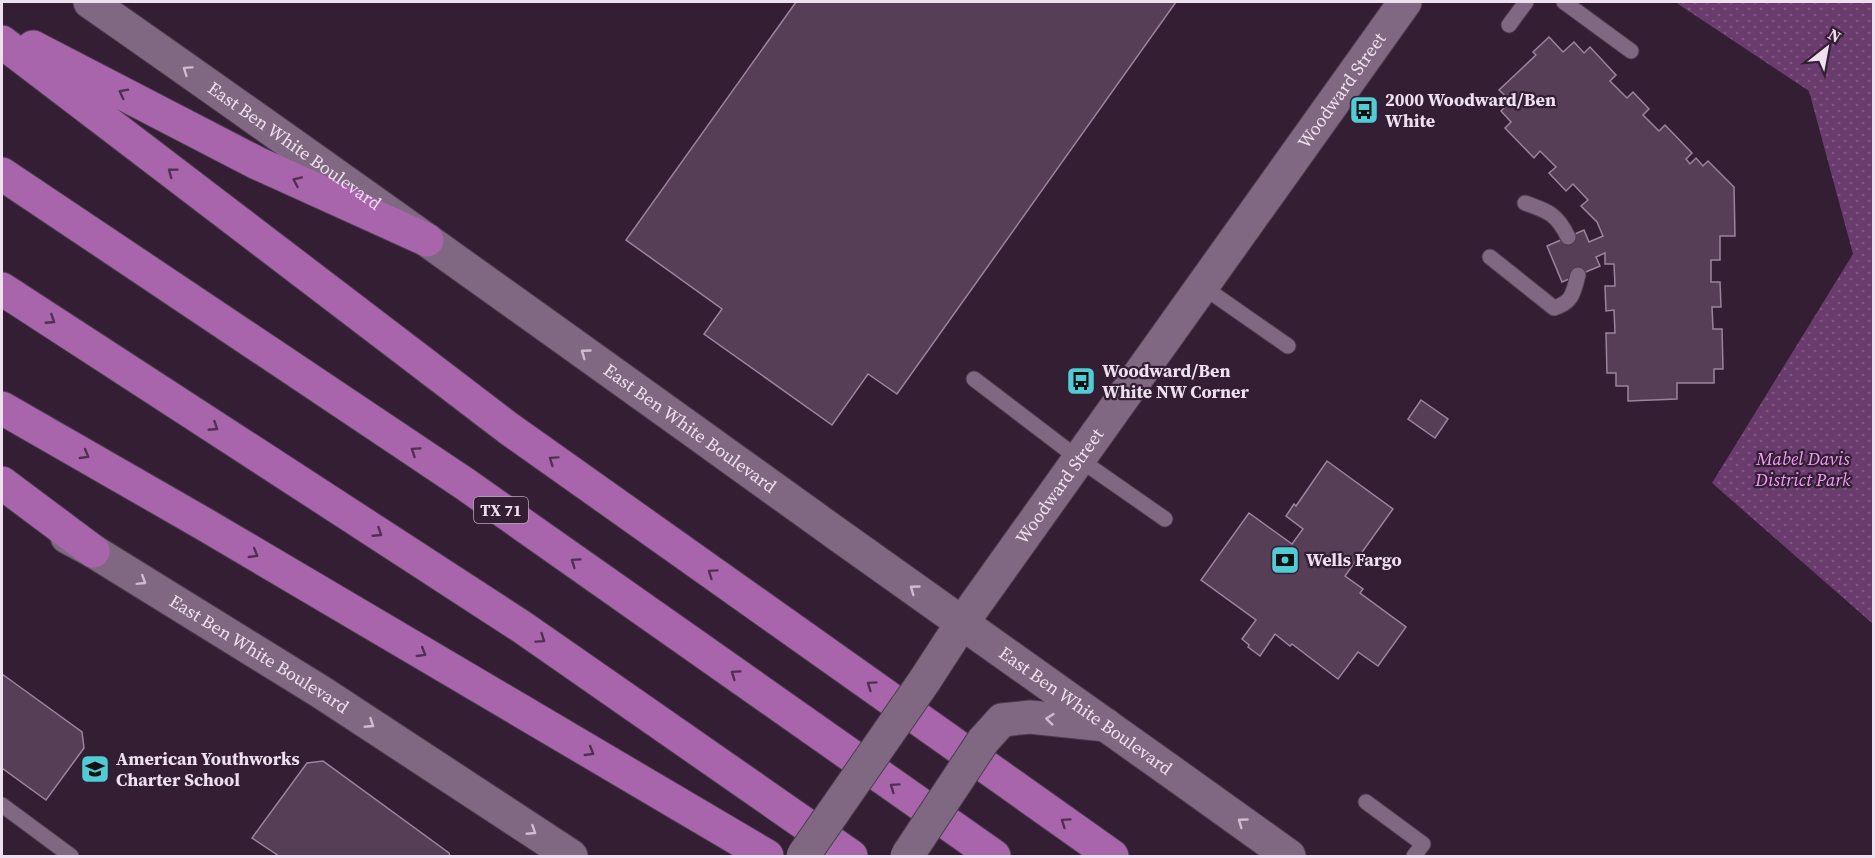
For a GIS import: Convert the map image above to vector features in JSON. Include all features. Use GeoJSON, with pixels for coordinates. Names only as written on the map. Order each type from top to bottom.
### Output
{"type":"FeatureCollection","features":[{"type":"Feature","properties":{"kind":"highway"},"geometry":{"type":"LineString","coordinates":[[2,30],[257,163],[427,240]]}},
{"type":"Feature","properties":{"kind":"highway"},"geometry":{"type":"LineString","coordinates":[[2,42],[508,428],[1112,856]]}},
{"type":"Feature","properties":{"kind":"highway","name":"TX 71"},"geometry":{"type":"LineString","coordinates":[[2,174],[465,484],[994,856]]}},
{"type":"Feature","properties":{"kind":"highway"},"geometry":{"type":"LineString","coordinates":[[2,289],[522,627],[851,856]]}},
{"type":"Feature","properties":{"kind":"highway"},"geometry":{"type":"LineString","coordinates":[[2,408],[767,856]]}},
{"type":"Feature","properties":{"kind":"highway"},"geometry":{"type":"LineString","coordinates":[[2,483],[93,550]]}},
{"type":"Feature","properties":{"kind":"main road","name":"East Ben White Boulevard"},"geometry":{"type":"LineString","coordinates":[[90,2],[1289,856]]}},
{"type":"Feature","properties":{"kind":"main road","name":"Woodward Street"},"geometry":{"type":"LineString","coordinates":[[802,856],[962,623],[1405,2]]}},
{"type":"Feature","properties":{"kind":"main road","name":"East Ben White Boulevard"},"geometry":{"type":"LineString","coordinates":[[2,502],[93,550],[321,692],[571,856]]}},
{"type":"Feature","properties":{"kind":"main road"},"geometry":{"type":"LineString","coordinates":[[907,856],[983,741],[1002,720],[1030,717],[1108,725]]}},
{"type":"Feature","properties":{"kind":"lane"},"geometry":{"type":"LineString","coordinates":[[1509,25],[1526,2]]}},
{"type":"Feature","properties":{"kind":"lane"},"geometry":{"type":"LineString","coordinates":[[1564,2],[1631,51]]}},
{"type":"Feature","properties":{"kind":"lane"},"geometry":{"type":"LineString","coordinates":[[1526,203],[1547,211],[1561,221],[1568,237]]}},
{"type":"Feature","properties":{"kind":"lane"},"geometry":{"type":"LineString","coordinates":[[1490,257],[1554,308],[1565,305],[1572,296],[1578,275]]}},
{"type":"Feature","properties":{"kind":"lane"},"geometry":{"type":"LineString","coordinates":[[1202,286],[1288,346]]}},
{"type":"Feature","properties":{"kind":"lane"},"geometry":{"type":"LineString","coordinates":[[974,379],[1079,459],[1165,519]]}},
{"type":"Feature","properties":{"kind":"lane"},"geometry":{"type":"LineString","coordinates":[[1366,802],[1423,844],[1414,856]]}},
{"type":"Feature","properties":{"kind":"lane"},"geometry":{"type":"LineString","coordinates":[[2,805],[71,856]]}},
{"type":"Feature","properties":{"kind":"green space","name":"Mabel Davis District Park"},"geometry":{"type":"Polygon","coordinates":[[[1675,2],[1873,2],[1873,624],[1712,483],[1853,254],[1809,91],[1675,2]]]}},
{"type":"Feature","properties":{"kind":"building"},"geometry":{"type":"Polygon","coordinates":[[[796,2],[1176,2],[897,394],[868,374],[832,425],[704,334],[722,309],[626,240],[796,2]]]}},
{"type":"Feature","properties":{"kind":"building"},"geometry":{"type":"Polygon","coordinates":[[[1549,37],[1563,52],[1574,42],[1584,53],[1590,47],[1616,75],[1610,81],[1627,98],[1633,92],[1649,109],[1643,115],[1659,131],[1665,125],[1692,153],[1686,159],[1690,164],[1696,158],[1703,166],[1708,161],[1734,187],[1735,236],[1720,236],[1720,260],[1711,260],[1711,282],[1720,282],[1721,307],[1712,307],[1713,329],[1722,329],[1723,369],[1714,369],[1714,383],[1677,383],[1677,399],[1628,401],[1628,386],[1616,386],[1616,373],[1607,373],[1606,333],[1615,333],[1614,310],[1606,311],[1605,286],[1615,286],[1614,264],[1605,264],[1605,253],[1596,257],[1600,266],[1562,282],[1547,246],[1584,230],[1589,242],[1603,236],[1597,222],[1581,206],[1588,200],[1573,184],[1566,191],[1549,173],[1556,167],[1540,151],[1534,158],[1505,128],[1511,122],[1501,111],[1511,101],[1499,90],[1536,55],[1533,52],[1549,37]]]}},
{"type":"Feature","properties":{"kind":"building"},"geometry":{"type":"Polygon","coordinates":[[[1421,400],[1448,419],[1435,438],[1408,419],[1421,400]]]}},
{"type":"Feature","properties":{"kind":"building","name":"Wells Fargo"},"geometry":{"type":"Polygon","coordinates":[[[1327,461],[1393,509],[1345,576],[1363,589],[1360,593],[1406,627],[1378,666],[1358,652],[1338,679],[1275,634],[1260,656],[1242,639],[1256,620],[1201,580],[1249,513],[1292,544],[1303,529],[1286,516],[1294,504],[1296,506],[1327,461]]]}},
{"type":"Feature","properties":{"kind":"building"},"geometry":{"type":"Polygon","coordinates":[[[2,674],[82,732],[84,748],[46,800],[2,768],[2,674]]]}},
{"type":"Feature","properties":{"kind":"building"},"geometry":{"type":"Polygon","coordinates":[[[323,761],[449,853],[450,856],[279,856],[252,838],[307,763],[323,761]]]}},
{"type":"Feature","properties":{"kind":"place","name":"2000 Woodward/Ben White"},"geometry":{"type":"Point","coordinates":[1364,110]}},
{"type":"Feature","properties":{"kind":"place","name":"Woodward/Ben White NW Corner"},"geometry":{"type":"Point","coordinates":[1081,381]}},
{"type":"Feature","properties":{"kind":"place","name":"Wells Fargo"},"geometry":{"type":"Point","coordinates":[1285,560]}},
{"type":"Feature","properties":{"kind":"place","name":"American Youthworks Charter School"},"geometry":{"type":"Point","coordinates":[95,769]}}]}
